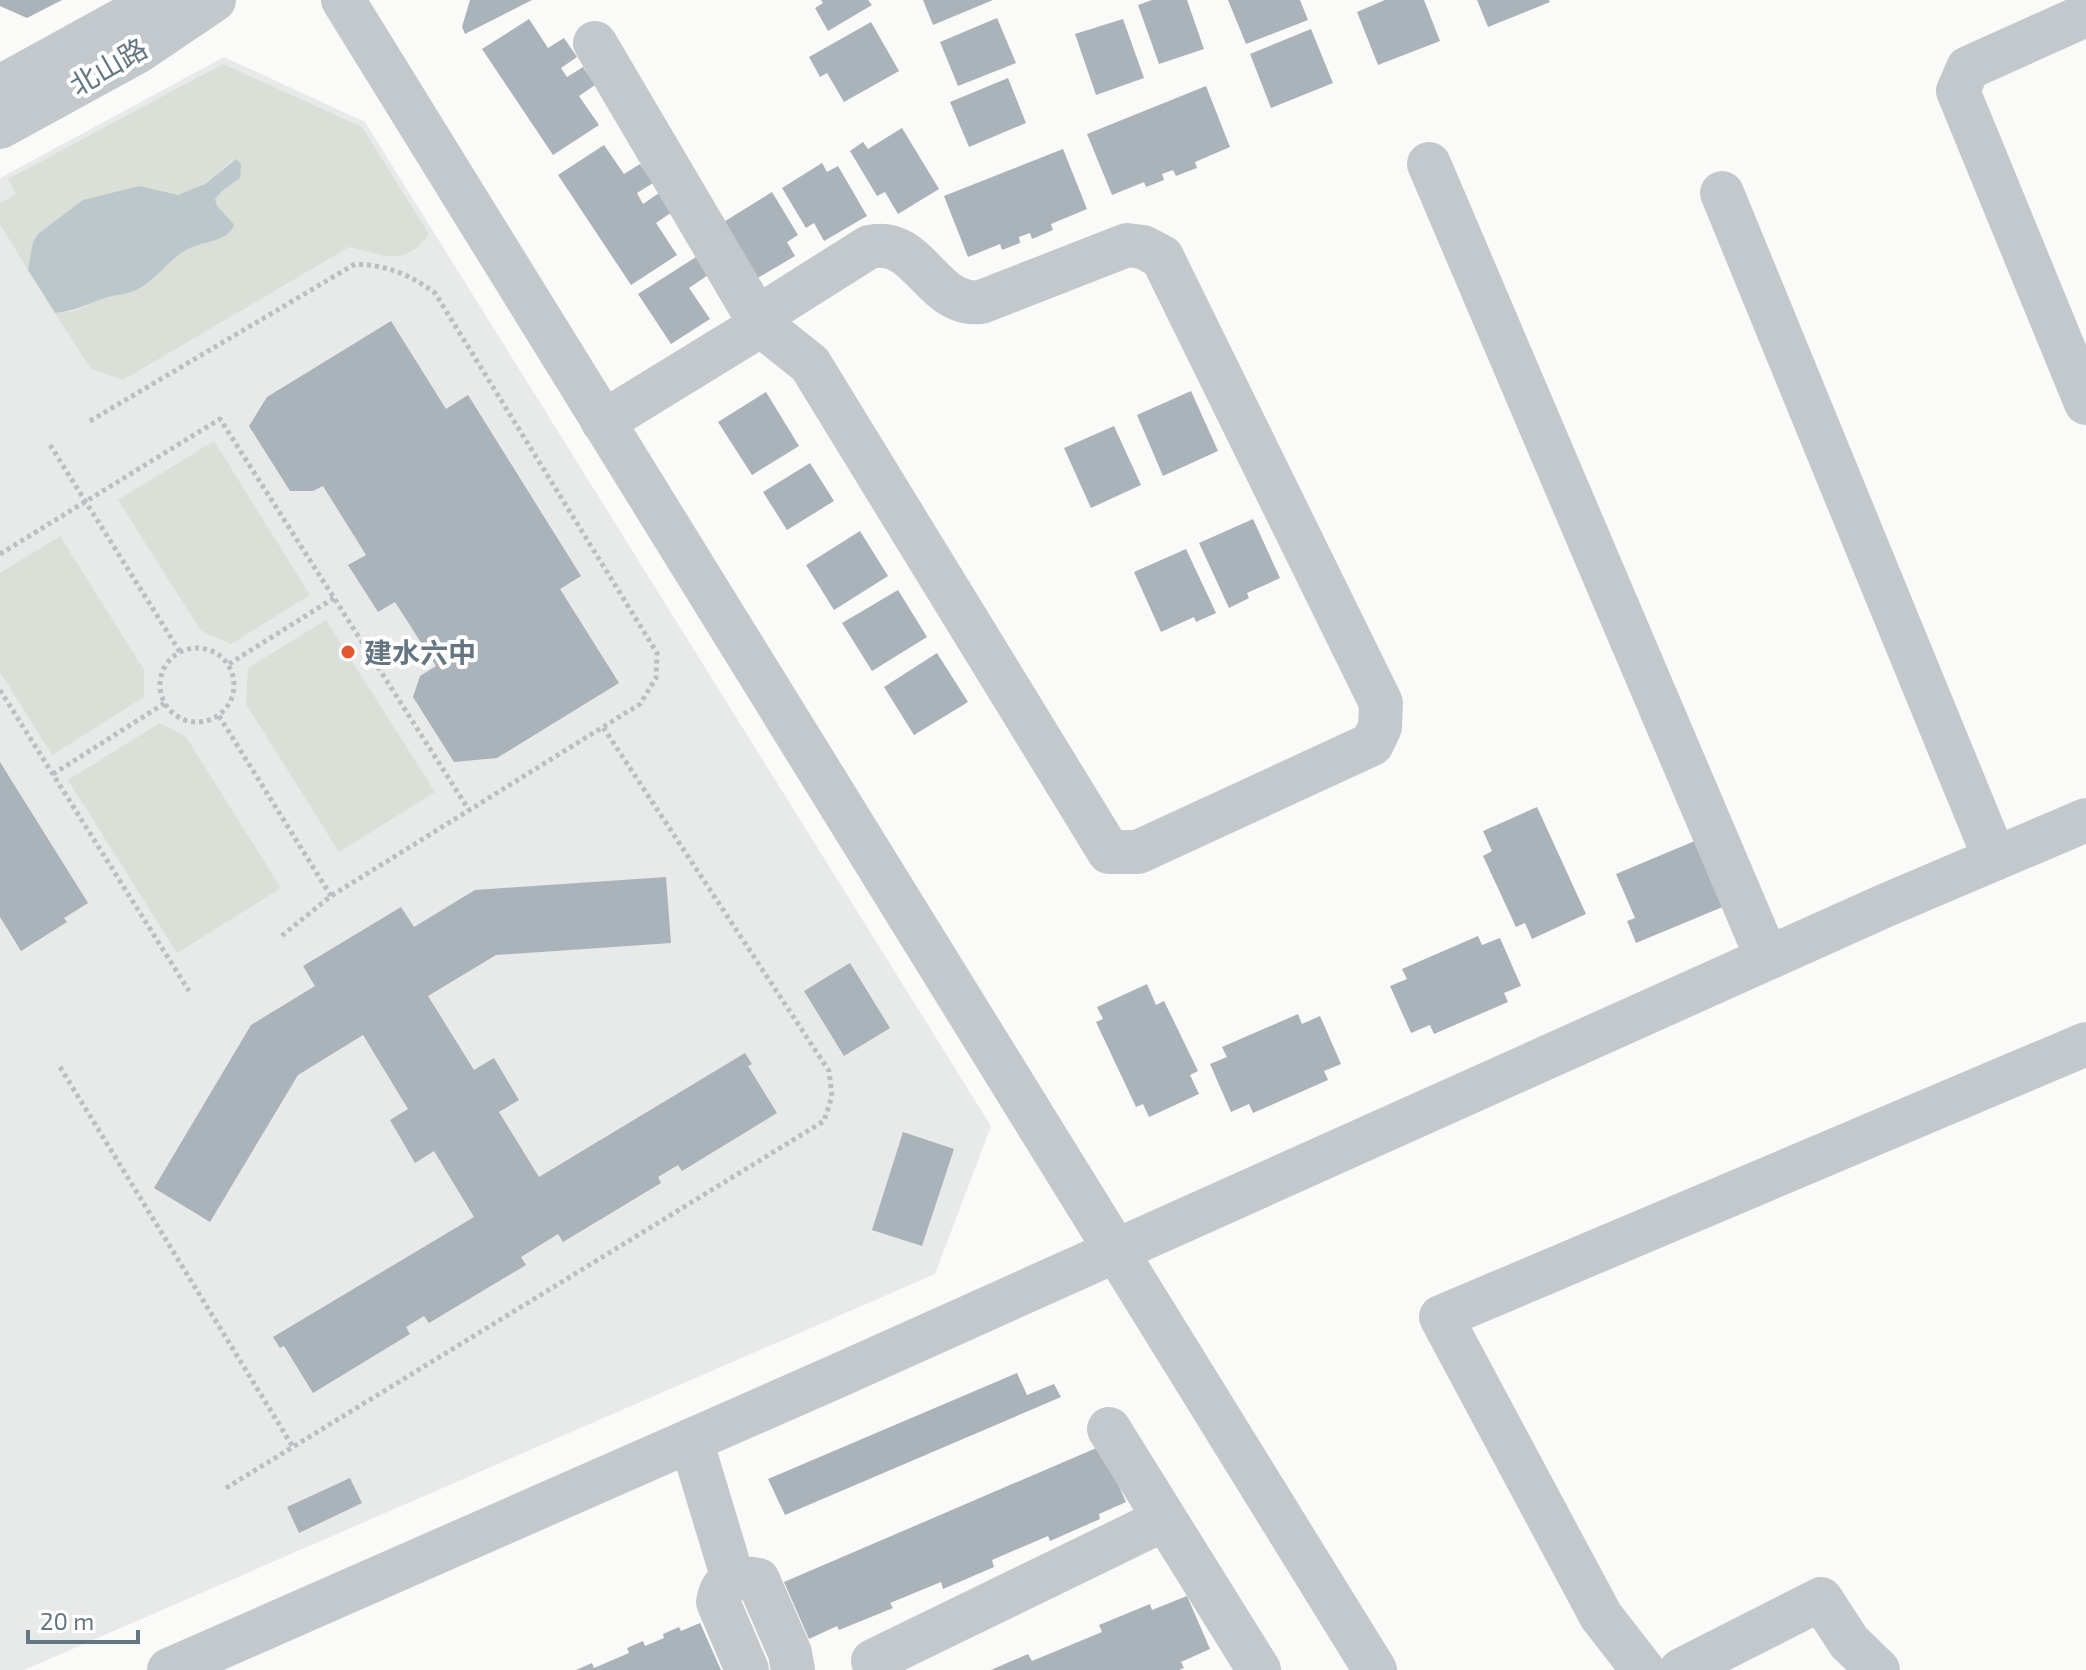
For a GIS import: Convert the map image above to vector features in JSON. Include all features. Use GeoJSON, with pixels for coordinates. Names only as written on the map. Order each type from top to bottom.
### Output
{"type":"FeatureCollection","features":[{"type":"Feature","properties":{"kind":"street","name":"北山路"},"geometry":{"type":"LineString","coordinates":[[0,87],[120,21],[172,0]]}},
{"type":"Feature","properties":{"kind":"street","name":"北山路"},"geometry":{"type":"LineString","coordinates":[[0,127],[137,52],[214,0]]}},
{"type":"Feature","properties":{"kind":"street"},"geometry":{"type":"LineString","coordinates":[[343,0],[1375,1670]]}},
{"type":"Feature","properties":{"kind":"street"},"geometry":{"type":"LineString","coordinates":[[2086,15],[1968,68],[1958,91],[2086,403]]}},
{"type":"Feature","properties":{"kind":"street"},"geometry":{"type":"LineString","coordinates":[[595,43],[761,325],[810,364],[1109,852],[1138,852],[1372,744],[1380,727],[1381,703],[1162,257],[1143,247],[1127,245],[973,303],[944,292],[904,251],[887,245],[869,247],[774,307],[761,325],[603,422]]}},
{"type":"Feature","properties":{"kind":"street"},"geometry":{"type":"LineString","coordinates":[[1429,164],[1767,958]]}},
{"type":"Feature","properties":{"kind":"street"},"geometry":{"type":"LineString","coordinates":[[1722,193],[1995,859]]}},
{"type":"Feature","properties":{"kind":"street"},"geometry":{"type":"LineString","coordinates":[[169,1670],[1116,1251],[1767,958],[2086,820]]}},
{"type":"Feature","properties":{"kind":"street"},"geometry":{"type":"LineString","coordinates":[[1643,1670],[1601,1616],[1441,1317],[2086,1044]]}},
{"type":"Feature","properties":{"kind":"street"},"geometry":{"type":"LineString","coordinates":[[1109,1429],[1259,1670]]}},
{"type":"Feature","properties":{"kind":"street"},"geometry":{"type":"LineString","coordinates":[[691,1440],[733,1579]]}},
{"type":"Feature","properties":{"kind":"street"},"geometry":{"type":"LineString","coordinates":[[876,1670],[873,1661],[1165,1519]]}},
{"type":"Feature","properties":{"kind":"street"},"geometry":{"type":"LineString","coordinates":[[747,1670],[718,1602],[725,1584],[742,1576],[758,1580],[790,1653],[793,1670]]}},
{"type":"Feature","properties":{"kind":"street"},"geometry":{"type":"LineString","coordinates":[[1681,1670],[1821,1599],[1849,1642],[1878,1670]]}},
{"type":"Feature","properties":{"kind":"path"},"geometry":{"type":"LineString","coordinates":[[90,421],[355,264],[395,270],[416,279],[435,293],[657,653],[656,678],[640,704],[331,896],[279,938]]}},
{"type":"Feature","properties":{"kind":"path"},"geometry":{"type":"LineString","coordinates":[[0,554],[220,419],[469,810]]}},
{"type":"Feature","properties":{"kind":"path"},"geometry":{"type":"LineString","coordinates":[[50,445],[180,652]]}},
{"type":"Feature","properties":{"kind":"path"},"geometry":{"type":"LineString","coordinates":[[229,664],[334,598]]}},
{"type":"Feature","properties":{"kind":"path"},"geometry":{"type":"LineString","coordinates":[[188,648],[205,648],[221,655],[229,664],[235,684],[232,701],[210,721],[196,723],[183,720],[171,712],[165,703],[160,690],[160,677],[165,665],[180,652],[188,648]]}},
{"type":"Feature","properties":{"kind":"path"},"geometry":{"type":"LineString","coordinates":[[0,690],[189,991]]}},
{"type":"Feature","properties":{"kind":"path"},"geometry":{"type":"LineString","coordinates":[[53,774],[165,703]]}},
{"type":"Feature","properties":{"kind":"path"},"geometry":{"type":"LineString","coordinates":[[219,716],[331,896]]}},
{"type":"Feature","properties":{"kind":"path"},"geometry":{"type":"LineString","coordinates":[[226,1488],[824,1121],[832,1084],[829,1071],[603,727]]}},
{"type":"Feature","properties":{"kind":"path"},"geometry":{"type":"LineString","coordinates":[[60,1067],[293,1447]]}},
{"type":"Feature","properties":{"kind":"shaded area","name":"建水六中"},"geometry":{"type":"Polygon","coordinates":[[[224,57],[365,122],[991,1126],[935,1274],[24,1670],[0,1670],[0,178],[224,57]]]}},
{"type":"Feature","properties":{"kind":"shaded area"},"geometry":{"type":"Polygon","coordinates":[[[223,64],[362,127],[429,234],[411,252],[402,255],[384,255],[349,247],[123,380],[91,369],[55,313],[75,311],[109,296],[138,289],[183,252],[195,245],[215,241],[233,223],[217,206],[215,199],[240,178],[232,160],[205,184],[188,193],[170,195],[154,189],[33,243],[28,270],[0,224],[0,203],[16,194],[8,179],[223,64]]]}},
{"type":"Feature","properties":{"kind":"shaded area"},"geometry":{"type":"Polygon","coordinates":[[[236,159],[241,164],[240,178],[215,199],[217,206],[233,223],[230,232],[186,250],[135,291],[55,313],[28,270],[33,242],[38,234],[83,200],[139,186],[178,195],[205,184],[236,159]]]}},
{"type":"Feature","properties":{"kind":"shaded area"},"geometry":{"type":"Polygon","coordinates":[[[214,441],[310,595],[231,644],[201,631],[118,500],[214,441]]]}},
{"type":"Feature","properties":{"kind":"shaded area"},"geometry":{"type":"Polygon","coordinates":[[[60,536],[144,670],[144,697],[52,755],[0,672],[0,573],[60,536]]]}},
{"type":"Feature","properties":{"kind":"shaded area"},"geometry":{"type":"Polygon","coordinates":[[[326,620],[435,792],[339,852],[246,704],[248,668],[326,620]]]}},
{"type":"Feature","properties":{"kind":"shaded area"},"geometry":{"type":"Polygon","coordinates":[[[160,723],[186,737],[281,888],[177,953],[68,780],[160,723]]]}},
{"type":"Feature","properties":{"kind":"building"},"geometry":{"type":"Polygon","coordinates":[[[0,0],[62,0],[27,18],[0,6],[0,0]]]}},
{"type":"Feature","properties":{"kind":"building"},"geometry":{"type":"Polygon","coordinates":[[[470,0],[532,0],[465,34],[462,27],[470,0]]]}},
{"type":"Feature","properties":{"kind":"building"},"geometry":{"type":"Polygon","coordinates":[[[821,0],[868,0],[872,5],[828,31],[815,8],[823,3],[821,0]]]}},
{"type":"Feature","properties":{"kind":"building"},"geometry":{"type":"Polygon","coordinates":[[[923,0],[993,0],[933,25],[923,0]]]}},
{"type":"Feature","properties":{"kind":"building"},"geometry":{"type":"Polygon","coordinates":[[[1152,0],[1187,0],[1204,49],[1159,64],[1138,5],[1152,0]]]}},
{"type":"Feature","properties":{"kind":"building"},"geometry":{"type":"Polygon","coordinates":[[[1228,0],[1300,0],[1308,20],[1246,44],[1228,0]]]}},
{"type":"Feature","properties":{"kind":"building"},"geometry":{"type":"Polygon","coordinates":[[[1385,0],[1424,0],[1440,41],[1378,65],[1357,12],[1385,0]]]}},
{"type":"Feature","properties":{"kind":"building"},"geometry":{"type":"Polygon","coordinates":[[[1477,0],[1549,0],[1550,2],[1488,27],[1477,0]]]}},
{"type":"Feature","properties":{"kind":"building"},"geometry":{"type":"Polygon","coordinates":[[[997,18],[1016,63],[958,86],[940,42],[997,18]]]}},
{"type":"Feature","properties":{"kind":"building"},"geometry":{"type":"Polygon","coordinates":[[[529,19],[548,48],[564,38],[577,57],[561,68],[567,77],[583,67],[595,85],[579,96],[599,125],[553,155],[482,49],[529,19]]]}},
{"type":"Feature","properties":{"kind":"building"},"geometry":{"type":"Polygon","coordinates":[[[1123,19],[1144,78],[1096,95],[1075,34],[1123,19]]]}},
{"type":"Feature","properties":{"kind":"building"},"geometry":{"type":"Polygon","coordinates":[[[871,22],[899,71],[844,102],[827,73],[820,77],[809,57],[871,22]]]}},
{"type":"Feature","properties":{"kind":"building"},"geometry":{"type":"Polygon","coordinates":[[[1311,29],[1333,83],[1271,108],[1250,54],[1311,29]]]}},
{"type":"Feature","properties":{"kind":"building"},"geometry":{"type":"Polygon","coordinates":[[[1008,78],[1026,123],[969,147],[950,102],[1008,78]]]}},
{"type":"Feature","properties":{"kind":"building"},"geometry":{"type":"Polygon","coordinates":[[[1206,86],[1230,147],[1195,162],[1197,168],[1176,176],[1173,170],[1162,174],[1164,180],[1146,187],[1144,182],[1112,195],[1087,134],[1206,86]]]}},
{"type":"Feature","properties":{"kind":"building"},"geometry":{"type":"Polygon","coordinates":[[[902,128],[939,189],[898,214],[885,192],[877,196],[850,151],[863,142],[868,149],[902,128]]]}},
{"type":"Feature","properties":{"kind":"building"},"geometry":{"type":"Polygon","coordinates":[[[604,145],[624,174],[640,164],[653,183],[637,193],[643,204],[659,193],[672,212],[656,223],[677,255],[631,285],[558,175],[604,145]]]}},
{"type":"Feature","properties":{"kind":"building"},"geometry":{"type":"Polygon","coordinates":[[[1063,149],[1087,209],[1051,224],[1053,230],[1032,239],[1030,233],[1019,237],[1020,243],[1002,250],[1000,244],[968,257],[944,196],[1063,149]]]}},
{"type":"Feature","properties":{"kind":"building"},"geometry":{"type":"Polygon","coordinates":[[[822,163],[827,172],[838,166],[867,216],[824,241],[814,223],[806,228],[782,188],[822,163]]]}},
{"type":"Feature","properties":{"kind":"building"},"geometry":{"type":"Polygon","coordinates":[[[772,192],[798,235],[787,242],[795,256],[756,279],[722,223],[772,192]]]}},
{"type":"Feature","properties":{"kind":"building"},"geometry":{"type":"Polygon","coordinates":[[[696,257],[708,275],[689,288],[710,319],[671,344],[638,294],[696,257]]]}},
{"type":"Feature","properties":{"kind":"building"},"geometry":{"type":"Polygon","coordinates":[[[391,321],[446,409],[468,395],[581,576],[560,589],[619,683],[497,758],[454,762],[413,697],[420,676],[436,666],[395,602],[378,612],[348,565],[366,555],[323,486],[313,491],[290,491],[249,426],[267,397],[391,321]]]}},
{"type":"Feature","properties":{"kind":"building"},"geometry":{"type":"Polygon","coordinates":[[[1191,391],[1218,451],[1163,476],[1137,415],[1191,391]]]}},
{"type":"Feature","properties":{"kind":"building"},"geometry":{"type":"Polygon","coordinates":[[[766,392],[799,446],[752,475],[718,422],[766,392]]]}},
{"type":"Feature","properties":{"kind":"building"},"geometry":{"type":"Polygon","coordinates":[[[1114,426],[1141,485],[1091,508],[1064,448],[1114,426]]]}},
{"type":"Feature","properties":{"kind":"building"},"geometry":{"type":"Polygon","coordinates":[[[810,463],[834,501],[787,530],[763,492],[810,463]]]}},
{"type":"Feature","properties":{"kind":"building"},"geometry":{"type":"Polygon","coordinates":[[[1253,519],[1280,578],[1247,593],[1249,598],[1229,608],[1199,543],[1253,519]]]}},
{"type":"Feature","properties":{"kind":"building"},"geometry":{"type":"Polygon","coordinates":[[[860,531],[888,576],[834,610],[806,565],[860,531]]]}},
{"type":"Feature","properties":{"kind":"building"},"geometry":{"type":"Polygon","coordinates":[[[1186,549],[1216,613],[1196,622],[1194,617],[1161,632],[1134,572],[1186,549]]]}},
{"type":"Feature","properties":{"kind":"building"},"geometry":{"type":"Polygon","coordinates":[[[898,590],[927,637],[872,671],[842,623],[898,590]]]}},
{"type":"Feature","properties":{"kind":"building"},"geometry":{"type":"Polygon","coordinates":[[[937,653],[968,702],[914,735],[884,687],[937,653]]]}},
{"type":"Feature","properties":{"kind":"building"},"geometry":{"type":"Polygon","coordinates":[[[0,762],[88,903],[64,918],[67,922],[21,951],[0,917],[0,762]]]}},
{"type":"Feature","properties":{"kind":"building"},"geometry":{"type":"Polygon","coordinates":[[[1537,807],[1586,914],[1532,939],[1525,923],[1516,927],[1483,856],[1492,851],[1483,831],[1537,807]]]}},
{"type":"Feature","properties":{"kind":"building"},"geometry":{"type":"Polygon","coordinates":[[[1709,835],[1737,901],[1636,943],[1627,921],[1635,918],[1616,874],[1709,835]]]}},
{"type":"Feature","properties":{"kind":"building"},"geometry":{"type":"Polygon","coordinates":[[[666,877],[671,943],[496,955],[428,996],[474,1070],[494,1058],[519,1100],[499,1112],[539,1177],[745,1053],[752,1064],[748,1066],[777,1113],[682,1171],[678,1165],[658,1177],[661,1183],[563,1242],[558,1234],[521,1257],[526,1265],[429,1323],[424,1316],[406,1327],[410,1334],[313,1393],[284,1346],[280,1348],[273,1337],[474,1217],[434,1151],[415,1163],[390,1120],[408,1109],[363,1035],[298,1075],[210,1222],[154,1188],[251,1025],[315,986],[303,966],[401,907],[414,927],[475,890],[666,877]]]}},
{"type":"Feature","properties":{"kind":"building"},"geometry":{"type":"Polygon","coordinates":[[[1478,936],[1482,945],[1500,938],[1521,986],[1504,993],[1508,1002],[1434,1034],[1430,1025],[1411,1033],[1390,986],[1407,979],[1402,969],[1478,936]]]}},
{"type":"Feature","properties":{"kind":"building"},"geometry":{"type":"Polygon","coordinates":[[[850,963],[890,1028],[844,1056],[804,991],[850,963]]]}},
{"type":"Feature","properties":{"kind":"building"},"geometry":{"type":"Polygon","coordinates":[[[1147,984],[1156,1005],[1164,1001],[1198,1071],[1190,1075],[1199,1094],[1149,1117],[1143,1104],[1136,1107],[1096,1022],[1103,1019],[1097,1007],[1147,984]]]}},
{"type":"Feature","properties":{"kind":"building"},"geometry":{"type":"Polygon","coordinates":[[[1298,1014],[1302,1024],[1320,1016],[1341,1064],[1324,1071],[1328,1080],[1253,1113],[1249,1104],[1231,1112],[1210,1064],[1227,1057],[1222,1047],[1298,1014]]]}},
{"type":"Feature","properties":{"kind":"building"},"geometry":{"type":"Polygon","coordinates":[[[903,1132],[954,1149],[922,1246],[872,1230],[903,1132]]]}},
{"type":"Feature","properties":{"kind":"building"},"geometry":{"type":"Polygon","coordinates":[[[1017,1373],[1027,1395],[1054,1384],[1061,1397],[785,1515],[768,1479],[1017,1373]]]}},
{"type":"Feature","properties":{"kind":"building"},"geometry":{"type":"Polygon","coordinates":[[[1101,1446],[1126,1502],[1099,1514],[1100,1519],[1050,1541],[1048,1536],[992,1560],[994,1567],[943,1589],[941,1582],[890,1603],[893,1608],[839,1630],[837,1626],[809,1639],[784,1582],[1101,1446]]]}},
{"type":"Feature","properties":{"kind":"building"},"geometry":{"type":"Polygon","coordinates":[[[350,1478],[362,1503],[299,1533],[287,1507],[350,1478]]]}},
{"type":"Feature","properties":{"kind":"building"},"geometry":{"type":"Polygon","coordinates":[[[1187,1596],[1210,1649],[1181,1662],[1184,1668],[1179,1670],[991,1670],[1028,1654],[1032,1661],[1102,1632],[1099,1625],[1150,1604],[1152,1610],[1187,1596]]]}},
{"type":"Feature","properties":{"kind":"building"},"geometry":{"type":"Polygon","coordinates":[[[700,1623],[721,1670],[576,1670],[592,1663],[594,1668],[629,1653],[627,1648],[643,1641],[645,1646],[679,1627],[681,1631],[700,1623]]]}},
{"type":"Feature","properties":{"kind":"place","name":"建水六中"},"geometry":{"type":"Point","coordinates":[348,652]}}]}
